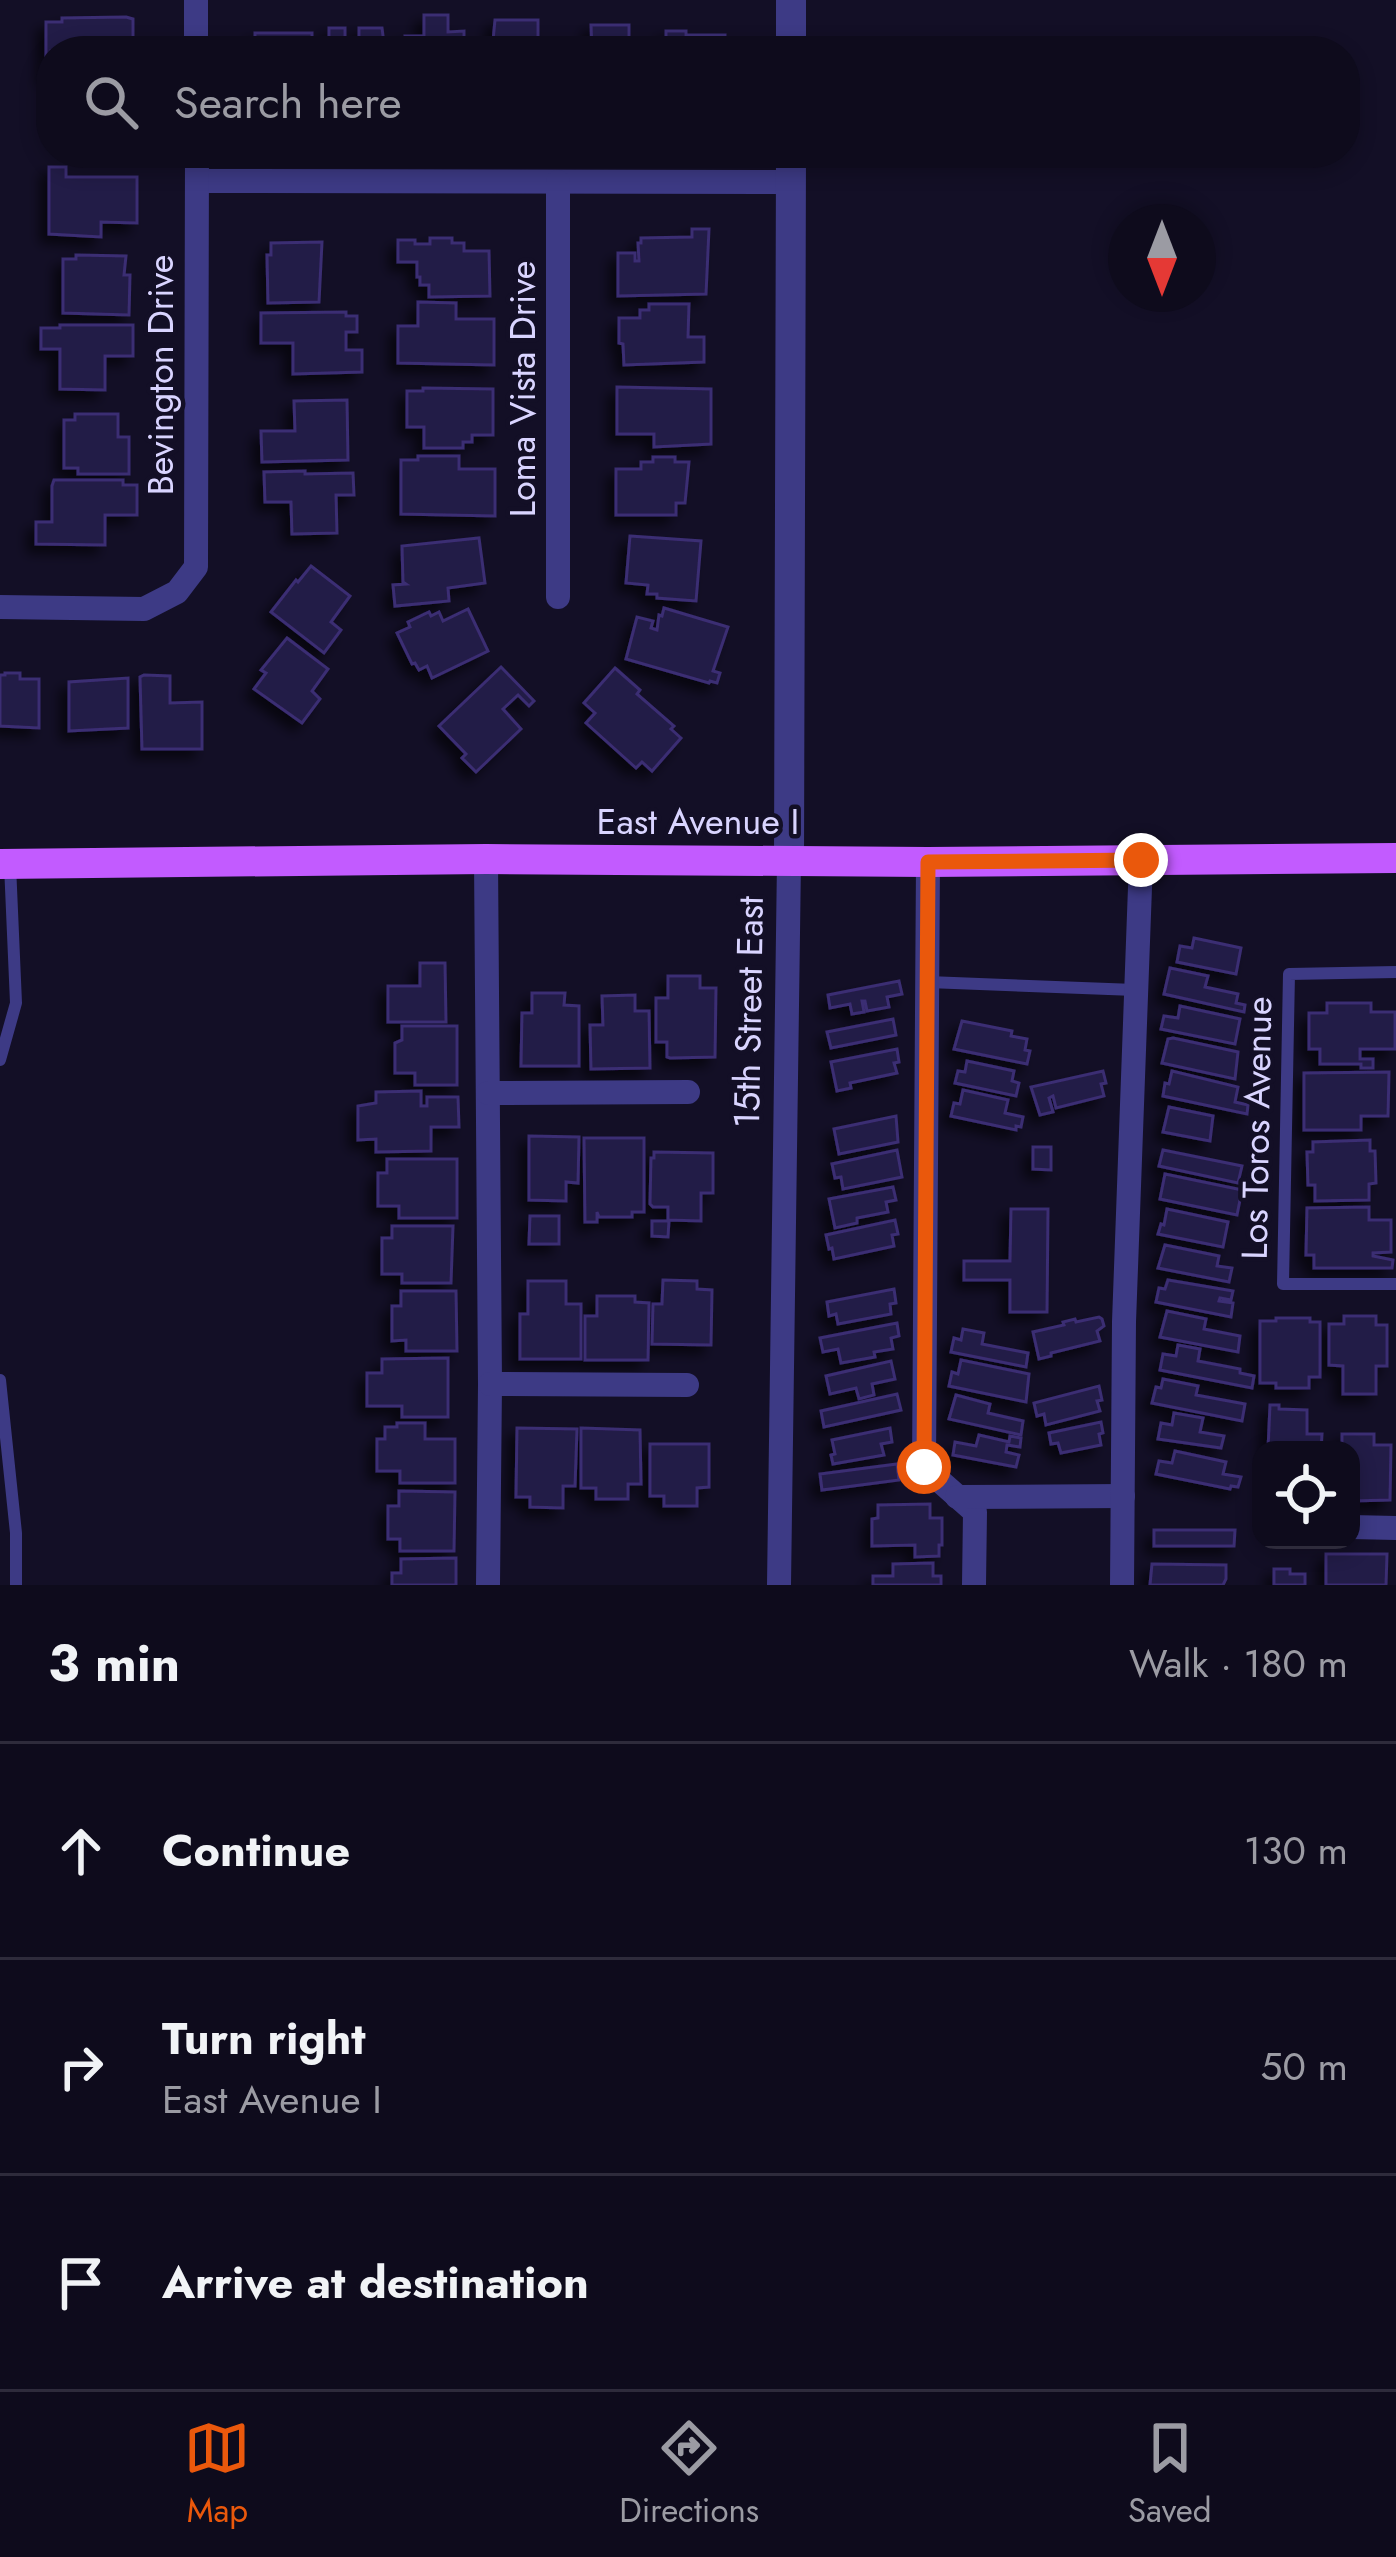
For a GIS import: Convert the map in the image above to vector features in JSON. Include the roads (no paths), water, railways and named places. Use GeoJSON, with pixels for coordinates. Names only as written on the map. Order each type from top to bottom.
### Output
{"type":"FeatureCollection","features":[{"type":"Feature","properties":{"kind":"main road","name":"East Avenue I"},"geometry":{"type":"LineString","coordinates":[[5,864],[1396,858]]}},
{"type":"Feature","properties":{"kind":"street"},"geometry":{"type":"LineString","coordinates":[[196,0],[196,36]]}},
{"type":"Feature","properties":{"kind":"street"},"geometry":{"type":"LineString","coordinates":[[791,0],[791,36]]}},
{"type":"Feature","properties":{"kind":"street","name":"Bevington Drive"},"geometry":{"type":"LineString","coordinates":[[0,607],[144,609],[177,592],[196,567],[197,168]]}},
{"type":"Feature","properties":{"kind":"street"},"geometry":{"type":"LineString","coordinates":[[197,181],[558,182],[791,168]]}},
{"type":"Feature","properties":{"kind":"street","name":"15th Street East"},"geometry":{"type":"LineString","coordinates":[[779,1585],[789,860],[791,168]]}},
{"type":"Feature","properties":{"kind":"street","name":"Loma Vista Drive"},"geometry":{"type":"LineString","coordinates":[[558,182],[558,597]]}},
{"type":"Feature","properties":{"kind":"street"},"geometry":{"type":"LineString","coordinates":[[485,859],[488,1585]]}},
{"type":"Feature","properties":{"kind":"street"},"geometry":{"type":"LineString","coordinates":[[1122,1585],[1124,1322],[1141,860]]}},
{"type":"Feature","properties":{"kind":"street"},"geometry":{"type":"LineString","coordinates":[[928,862],[924,1467],[975,1512],[974,1585]]}},
{"type":"Feature","properties":{"kind":"street"},"geometry":{"type":"LineString","coordinates":[[488,1093],[688,1092]]}},
{"type":"Feature","properties":{"kind":"street"},"geometry":{"type":"LineString","coordinates":[[490,1384],[687,1385]]}},
{"type":"Feature","properties":{"kind":"street"},"geometry":{"type":"LineString","coordinates":[[958,1497],[1123,1496]]}},
{"type":"Feature","properties":{"kind":"street"},"geometry":{"type":"LineString","coordinates":[[1360,1527],[1396,1528]]}},
{"type":"Feature","properties":{"kind":"lane"},"geometry":{"type":"LineString","coordinates":[[0,1060],[16,1003],[5,864]]}},
{"type":"Feature","properties":{"kind":"lane","name":"Los Toros Avenue"},"geometry":{"type":"LineString","coordinates":[[1396,973],[1289,974],[1283,1284],[1396,1284]]}},
{"type":"Feature","properties":{"kind":"lane"},"geometry":{"type":"LineString","coordinates":[[927,982],[1136,990]]}},
{"type":"Feature","properties":{"kind":"lane"},"geometry":{"type":"LineString","coordinates":[[0,1380],[16,1533],[16,1585]]}}]}
